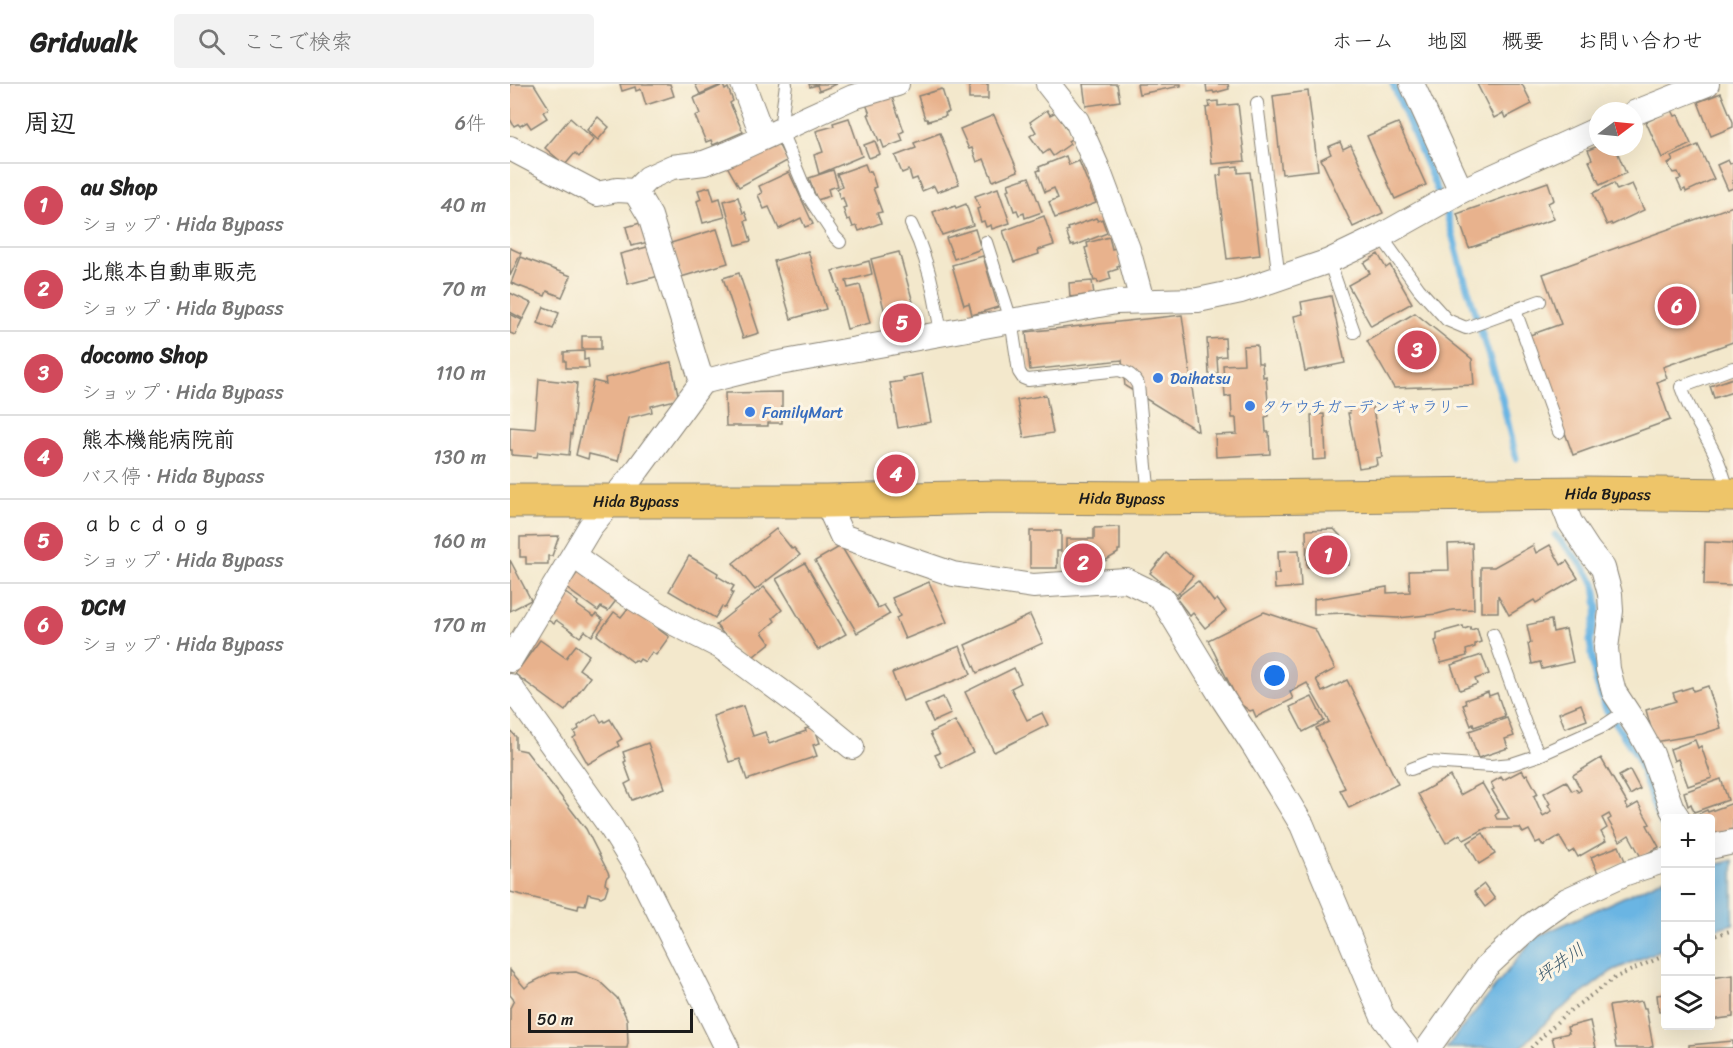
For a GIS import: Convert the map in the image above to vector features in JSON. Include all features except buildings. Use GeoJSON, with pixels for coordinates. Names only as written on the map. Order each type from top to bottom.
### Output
{"type":"FeatureCollection","features":[{"type":"Feature","properties":{"kind":"highway","name":"Hida Bypass"},"geometry":{"type":"LineString","coordinates":[[510,501],[826,501],[998,497],[1149,498],[1559,494],[1731,495]]}},
{"type":"Feature","properties":{"kind":"street"},"geometry":{"type":"LineString","coordinates":[[743,84],[772,133]]}},
{"type":"Feature","properties":{"kind":"street"},"geometry":{"type":"LineString","coordinates":[[510,148],[597,194],[617,190],[635,191],[648,178],[672,167],[704,163],[853,97],[897,84]]}},
{"type":"Feature","properties":{"kind":"street"},"geometry":{"type":"LineString","coordinates":[[1048,84],[1077,121],[1098,169],[1128,249],[1142,301]]}},
{"type":"Feature","properties":{"kind":"street"},"geometry":{"type":"LineString","coordinates":[[1412,84],[1461,191]]}},
{"type":"Feature","properties":{"kind":"street"},"geometry":{"type":"LineString","coordinates":[[1643,109],[1707,84]]}},
{"type":"Feature","properties":{"kind":"street"},"geometry":{"type":"LineString","coordinates":[[510,660],[590,527],[702,382],[774,364],[1011,320],[1116,303],[1198,300],[1241,291],[1329,261],[1382,236],[1461,191],[1589,133]]}},
{"type":"Feature","properties":{"kind":"street"},"geometry":{"type":"LineString","coordinates":[[635,191],[650,216],[681,321],[702,382]]}},
{"type":"Feature","properties":{"kind":"street"},"geometry":{"type":"LineString","coordinates":[[1559,494],[1570,522],[1603,568],[1610,594],[1606,648],[1618,717],[1637,727],[1652,754],[1675,814]]}},
{"type":"Feature","properties":{"kind":"street"},"geometry":{"type":"LineString","coordinates":[[826,501],[842,536],[953,574],[1032,586],[1126,580],[1161,597],[1302,825],[1382,1015],[1407,1048]]}},
{"type":"Feature","properties":{"kind":"street"},"geometry":{"type":"LineString","coordinates":[[574,556],[627,594],[672,622],[722,647],[852,747]]}},
{"type":"Feature","properties":{"kind":"street"},"geometry":{"type":"LineString","coordinates":[[510,686],[612,829],[640,874],[727,1048]]}},
{"type":"Feature","properties":{"kind":"street"},"geometry":{"type":"LineString","coordinates":[[1715,846],[1733,842]]}},
{"type":"Feature","properties":{"kind":"street"},"geometry":{"type":"LineString","coordinates":[[1428,1048],[1486,968],[1530,927],[1567,900],[1626,873],[1661,861]]}},
{"type":"Feature","properties":{"kind":"lane"},"geometry":{"type":"LineString","coordinates":[[786,84],[786,91],[772,133],[808,196],[840,242]]}},
{"type":"Feature","properties":{"kind":"lane"},"geometry":{"type":"LineString","coordinates":[[1257,103],[1279,279]]}},
{"type":"Feature","properties":{"kind":"lane"},"geometry":{"type":"LineString","coordinates":[[911,224],[927,261],[941,333]]}},
{"type":"Feature","properties":{"kind":"lane"},"geometry":{"type":"LineString","coordinates":[[1382,236],[1419,289],[1447,320],[1466,328],[1540,301]]}},
{"type":"Feature","properties":{"kind":"lane"},"geometry":{"type":"LineString","coordinates":[[986,242],[1011,320],[1019,372],[1023,378],[1028,380],[1119,370],[1128,372],[1134,378],[1138,385],[1149,498]]}},
{"type":"Feature","properties":{"kind":"lane"},"geometry":{"type":"LineString","coordinates":[[1329,261],[1354,332]]}},
{"type":"Feature","properties":{"kind":"lane"},"geometry":{"type":"LineString","coordinates":[[1515,310],[1559,432]]}},
{"type":"Feature","properties":{"kind":"lane"},"geometry":{"type":"LineString","coordinates":[[1731,495],[1713,450],[1688,407],[1681,387],[1733,368]]}},
{"type":"Feature","properties":{"kind":"lane"},"geometry":{"type":"LineString","coordinates":[[1493,634],[1526,726],[1539,755]]}},
{"type":"Feature","properties":{"kind":"lane"},"geometry":{"type":"LineString","coordinates":[[1411,769],[1429,762],[1491,766],[1512,764],[1539,755],[1618,717]]}},
{"type":"Feature","properties":{"kind":"path"},"geometry":{"type":"LineString","coordinates":[[1715,935],[1733,930]]}},
{"type":"Feature","properties":{"kind":"path"},"geometry":{"type":"LineString","coordinates":[[1531,1048],[1564,1015],[1616,977],[1661,957]]}},
{"type":"Feature","properties":{"kind":"water"},"geometry":{"type":"Polygon","coordinates":[[[1733,860],[1733,924],[1715,929],[1715,868],[1715,865],[1733,860]]]}},
{"type":"Feature","properties":{"kind":"water","name":"坪井川"},"geometry":{"type":"Polygon","coordinates":[[[1661,880],[1661,950],[1612,971],[1551,1017],[1521,1048],[1446,1048],[1534,938],[1661,880]]]}},
{"type":"Feature","properties":{"kind":"waterway"},"geometry":{"type":"LineString","coordinates":[[1393,84],[1446,211],[1502,398],[1516,458]]}},
{"type":"Feature","properties":{"kind":"waterway"},"geometry":{"type":"LineString","coordinates":[[1555,535],[1579,561],[1595,584],[1598,608],[1590,641],[1596,681],[1606,709],[1637,756],[1661,822]]}},
{"type":"Feature","properties":{"kind":"place","name":"DCM"},"geometry":{"type":"Point","coordinates":[1677,306]}},
{"type":"Feature","properties":{"kind":"place","name":"ａｂｃｄｏｇ"},"geometry":{"type":"Point","coordinates":[902,323]}},
{"type":"Feature","properties":{"kind":"place","name":"docomo Shop"},"geometry":{"type":"Point","coordinates":[1417,350]}},
{"type":"Feature","properties":{"kind":"place","name":"Daihatsu"},"geometry":{"type":"Point","coordinates":[1158,378]}},
{"type":"Feature","properties":{"kind":"place","name":"タケウチガーデンギャラリー"},"geometry":{"type":"Point","coordinates":[1250,406]}},
{"type":"Feature","properties":{"kind":"place","name":"FamilyMart"},"geometry":{"type":"Point","coordinates":[750,412]}},
{"type":"Feature","properties":{"kind":"place","name":"熊本機能病院前"},"geometry":{"type":"Point","coordinates":[896,474]}},
{"type":"Feature","properties":{"kind":"place","name":"au Shop"},"geometry":{"type":"Point","coordinates":[1328,555]}},
{"type":"Feature","properties":{"kind":"place","name":"北熊本自動車販売"},"geometry":{"type":"Point","coordinates":[1083,563]}}]}
